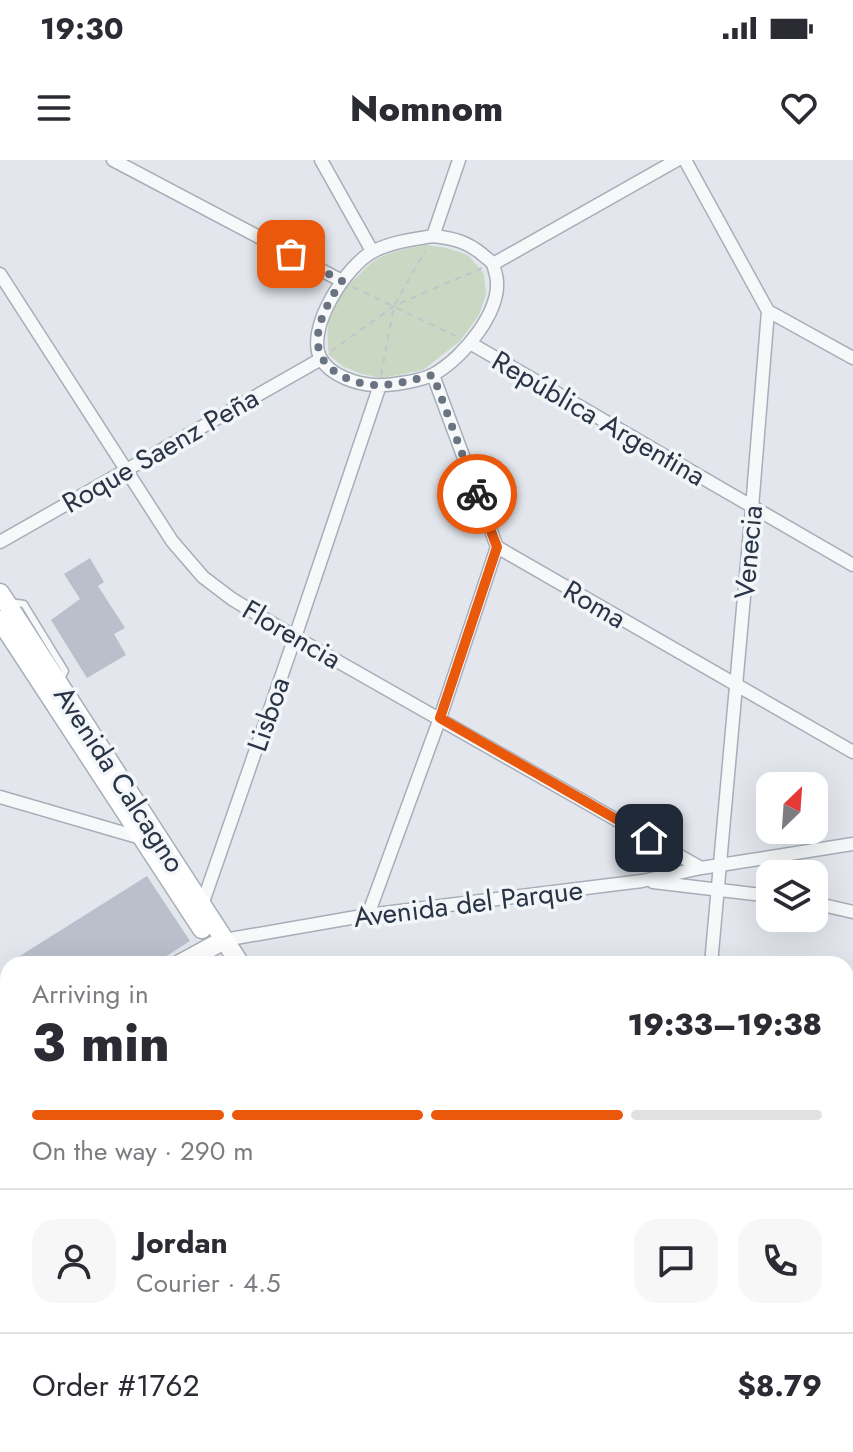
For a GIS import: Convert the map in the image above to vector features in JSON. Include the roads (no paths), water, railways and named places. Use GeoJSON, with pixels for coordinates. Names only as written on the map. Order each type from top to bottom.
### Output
{"type":"FeatureCollection","features":[{"type":"Feature","properties":{"kind":"street"},"geometry":{"type":"LineString","coordinates":[[113,160],[342,281]]}},
{"type":"Feature","properties":{"kind":"street"},"geometry":{"type":"LineString","coordinates":[[321,160],[372,251]]}},
{"type":"Feature","properties":{"kind":"street"},"geometry":{"type":"LineString","coordinates":[[433,236],[459,160]]}},
{"type":"Feature","properties":{"kind":"street"},"geometry":{"type":"LineString","coordinates":[[493,264],[677,160]]}},
{"type":"Feature","properties":{"kind":"street"},"geometry":{"type":"LineString","coordinates":[[685,160],[768,311],[853,358]]}},
{"type":"Feature","properties":{"kind":"street"},"geometry":{"type":"LineString","coordinates":[[433,236],[453,238],[474,247],[493,264],[497,281],[495,299],[487,317],[470,343],[433,375],[406,382],[362,384],[341,376],[321,359],[317,346],[322,318],[331,297],[356,265],[372,251],[433,236]]}},
{"type":"Feature","properties":{"kind":"street","name":"Florencia"},"geometry":{"type":"LineString","coordinates":[[0,274],[172,541],[203,577],[232,599],[295,637],[701,868]]}},
{"type":"Feature","properties":{"kind":"street","name":"Venecia"},"geometry":{"type":"LineString","coordinates":[[712,956],[768,311]]}},
{"type":"Feature","properties":{"kind":"street","name":"República Argentina"},"geometry":{"type":"LineString","coordinates":[[470,343],[853,565]]}},
{"type":"Feature","properties":{"kind":"street","name":"Roque Saenz Peña"},"geometry":{"type":"LineString","coordinates":[[0,542],[321,359]]}},
{"type":"Feature","properties":{"kind":"street"},"geometry":{"type":"LineString","coordinates":[[368,915],[440,718],[497,547],[433,375]]}},
{"type":"Feature","properties":{"kind":"street","name":"Lisboa"},"geometry":{"type":"LineString","coordinates":[[202,905],[380,385]]}},
{"type":"Feature","properties":{"kind":"street","name":"Roma"},"geometry":{"type":"LineString","coordinates":[[497,547],[853,752]]}},
{"type":"Feature","properties":{"kind":"street","name":"Avenida Calcagno"},"geometry":{"type":"LineString","coordinates":[[3,597],[52,687],[207,951]]}},
{"type":"Feature","properties":{"kind":"street","name":"Avenida Calcagno"},"geometry":{"type":"LineString","coordinates":[[0,620],[52,687],[202,905],[207,951]]}},
{"type":"Feature","properties":{"kind":"street"},"geometry":{"type":"LineString","coordinates":[[0,797],[141,838]]}},
{"type":"Feature","properties":{"kind":"street","name":"Avenida del Parque"},"geometry":{"type":"LineString","coordinates":[[207,951],[368,915],[642,881],[701,868],[853,844]]}},
{"type":"Feature","properties":{"kind":"street"},"geometry":{"type":"LineString","coordinates":[[642,881],[756,894]]}},
{"type":"Feature","properties":{"kind":"street"},"geometry":{"type":"LineString","coordinates":[[828,906],[853,912]]}}]}
